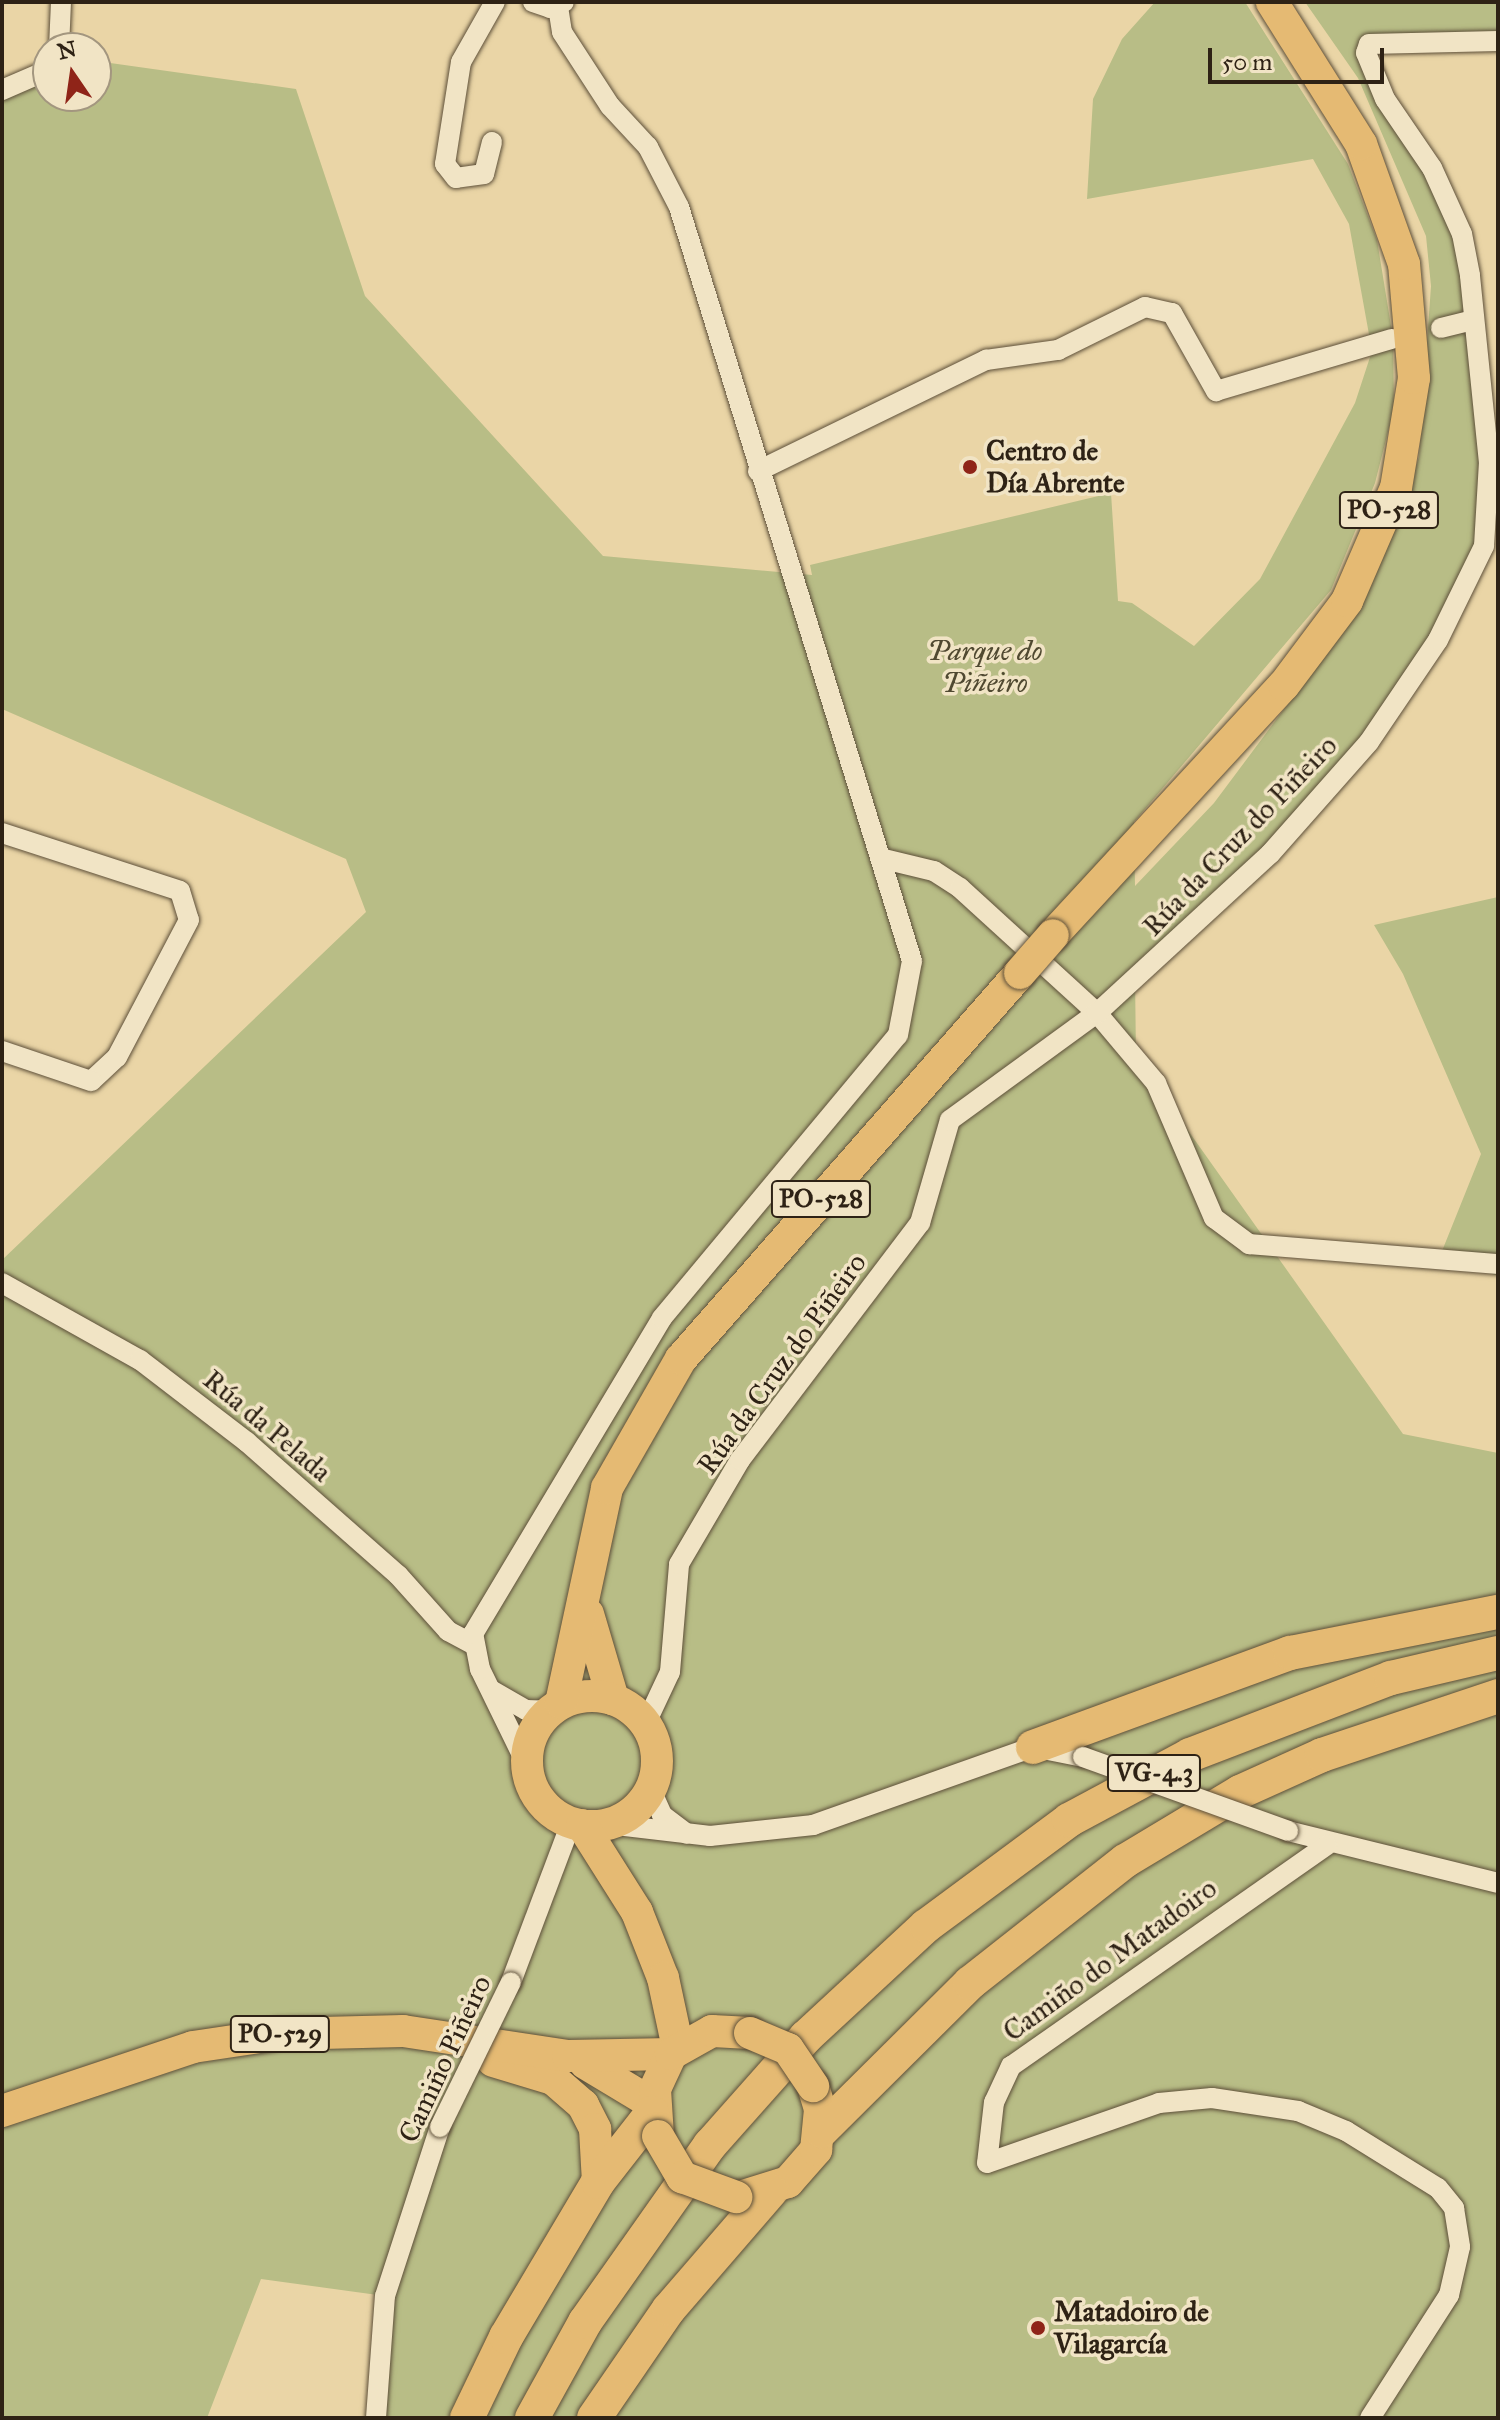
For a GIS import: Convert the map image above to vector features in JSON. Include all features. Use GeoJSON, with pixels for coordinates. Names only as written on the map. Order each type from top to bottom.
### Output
{"type":"FeatureCollection","features":[{"type":"Feature","properties":{"kind":"highway"},"geometry":{"type":"LineString","coordinates":[[1033,1747],[1290,1653],[1498,1612]]}},
{"type":"Feature","properties":{"kind":"highway","name":"VG-4.3"},"geometry":{"type":"LineString","coordinates":[[532,2418],[585,2322],[710,2145],[806,2037],[926,1926],[1069,1820],[1190,1755],[1391,1678],[1498,1653]]}},
{"type":"Feature","properties":{"kind":"highway"},"geometry":{"type":"LineString","coordinates":[[821,2131],[970,1983],[1125,1861],[1240,1792],[1322,1755],[1498,1696]]}},
{"type":"Feature","properties":{"kind":"highway"},"geometry":{"type":"LineString","coordinates":[[467,2418],[598,2182],[654,2118]]}},
{"type":"Feature","properties":{"kind":"highway"},"geometry":{"type":"LineString","coordinates":[[594,2418],[669,2309],[771,2191]]}},
{"type":"Feature","properties":{"kind":"main road","name":"PO-528"},"geometry":{"type":"LineString","coordinates":[[556,1707],[607,1488],[681,1359],[1053,935],[1284,685],[1347,601],[1396,488],[1414,378],[1404,264],[1361,144],[1272,2]]}},
{"type":"Feature","properties":{"kind":"main road","name":"PO-528"},"geometry":{"type":"LineString","coordinates":[[588,1575],[592,1643],[613,1699]]}},
{"type":"Feature","properties":{"kind":"main road"},"geometry":{"type":"LineString","coordinates":[[612,1817],[539,1800],[526,1763],[535,1729],[556,1707],[613,1699],[646,1723],[657,1749],[612,1817],[637,1912],[663,1978],[674,2051],[654,2118],[682,2177],[736,2197],[771,2191],[804,2166],[821,2131],[813,2086],[788,2049],[698,2013],[663,1978]]}},
{"type":"Feature","properties":{"kind":"main road"},"geometry":{"type":"LineString","coordinates":[[612,1817],[637,1912]]}},
{"type":"Feature","properties":{"kind":"main road","name":"PO-529"},"geometry":{"type":"LineString","coordinates":[[2,2111],[193,2047],[280,2034],[403,2031],[568,2056],[674,2051]]}},
{"type":"Feature","properties":{"kind":"main road"},"geometry":{"type":"LineString","coordinates":[[674,2051],[740,2032]]}},
{"type":"Feature","properties":{"kind":"main road"},"geometry":{"type":"LineString","coordinates":[[280,2034],[514,2063],[553,2079],[583,2105],[595,2129],[598,2182]]}},
{"type":"Feature","properties":{"kind":"main road","name":"PO-529"},"geometry":{"type":"LineString","coordinates":[[568,2056],[619,2078],[654,2118]]}},
{"type":"Feature","properties":{"kind":"street"},"geometry":{"type":"LineString","coordinates":[[60,32],[61,2]]}},
{"type":"Feature","properties":{"kind":"street"},"geometry":{"type":"LineString","coordinates":[[492,142],[484,174],[456,178],[445,164],[461,62],[495,2]]}},
{"type":"Feature","properties":{"kind":"street"},"geometry":{"type":"LineString","coordinates":[[526,1763],[472,1644],[662,1318],[898,1035],[912,961],[884,859],[758,471],[679,207],[648,147],[610,106],[562,32],[561,4],[533,2]]}},
{"type":"Feature","properties":{"kind":"street","name":"Rúa da Cruz do Piñeiro"},"geometry":{"type":"LineString","coordinates":[[646,1723],[670,1672],[679,1564],[740,1460],[920,1223],[950,1120],[1097,1013],[1270,854],[1369,742],[1438,640],[1484,546],[1489,463],[1473,320],[1462,234],[1366,53],[1369,44],[1498,41]]}},
{"type":"Feature","properties":{"kind":"street"},"geometry":{"type":"LineString","coordinates":[[2,90],[32,77]]}},
{"type":"Feature","properties":{"kind":"street"},"geometry":{"type":"LineString","coordinates":[[758,471],[986,360],[1058,350],[1145,307],[1172,313],[1216,391],[1391,339]]}},
{"type":"Feature","properties":{"kind":"street"},"geometry":{"type":"LineString","coordinates":[[1441,328],[1473,320]]}},
{"type":"Feature","properties":{"kind":"street"},"geometry":{"type":"LineString","coordinates":[[2,833],[180,891],[189,920],[117,1057],[91,1081],[2,1051]]}},
{"type":"Feature","properties":{"kind":"street"},"geometry":{"type":"LineString","coordinates":[[884,859],[934,871],[960,888],[1097,1013],[1156,1083],[1214,1218],[1249,1244],[1498,1264]]}},
{"type":"Feature","properties":{"kind":"street","name":"Rúa da Pelada"},"geometry":{"type":"LineString","coordinates":[[2,1283],[152,1369],[247,1442],[398,1575],[448,1631],[472,1644]]}},
{"type":"Feature","properties":{"kind":"street"},"geometry":{"type":"LineString","coordinates":[[491,1690],[526,1710],[556,1707]]}},
{"type":"Feature","properties":{"kind":"street"},"geometry":{"type":"LineString","coordinates":[[612,1817],[687,1834],[826,1821],[1033,1747],[1083,1757],[1327,1845],[1498,1883]]}},
{"type":"Feature","properties":{"kind":"street"},"geometry":{"type":"LineString","coordinates":[[612,1817],[662,1815],[687,1834]]}},
{"type":"Feature","properties":{"kind":"street","name":"Camiño Piñeiro"},"geometry":{"type":"LineString","coordinates":[[376,2418],[385,2296],[440,2127],[511,1982],[612,1817]]}},
{"type":"Feature","properties":{"kind":"street","name":"Camiño do Matadoiro"},"geometry":{"type":"LineString","coordinates":[[1327,1845],[1011,2066],[994,2102],[987,2163],[1159,2103],[1212,2098],[1310,2116],[1438,2188],[1454,2208],[1460,2247],[1449,2295],[1370,2418]]}},
{"type":"Feature","properties":{"kind":"green space","name":"Parque do Piñeiro"},"geometry":{"type":"Polygon","coordinates":[[[1155,2],[1245,2],[1348,164],[1377,240],[1393,338],[1394,408],[1375,483],[1331,590],[1134,822],[1135,886],[1214,803],[1332,645],[1393,535],[1419,457],[1431,286],[1426,236],[1358,78],[1305,2],[1498,2],[1498,41],[1369,44],[1462,234],[1489,463],[1484,539],[1427,656],[1270,854],[1135,976],[1136,1057],[1403,1434],[1498,1453],[1498,2418],[373,2418],[385,2296],[261,2279],[207,2418],[2,2418],[2,1260],[366,912],[346,859],[2,709],[2,90],[32,77],[32,112],[112,112],[112,63],[296,89],[365,296],[603,556],[812,575],[810,565],[1111,493],[1118,601],[1132,603],[1194,646],[1260,579],[1355,403],[1372,351],[1349,224],[1313,159],[1087,199],[1093,99],[1122,39],[1155,2]]]}},
{"type":"Feature","properties":{"kind":"green space"},"geometry":{"type":"Polygon","coordinates":[[[1498,897],[1498,1276],[1440,1256],[1481,1154],[1403,974],[1374,925],[1498,897]]]}},
{"type":"Feature","properties":{"kind":"place","name":"Centro de Día Abrente"},"geometry":{"type":"Point","coordinates":[970,467]}},
{"type":"Feature","properties":{"kind":"place","name":"Matadoiro de Vilagarcía"},"geometry":{"type":"Point","coordinates":[1038,2328]}}]}
